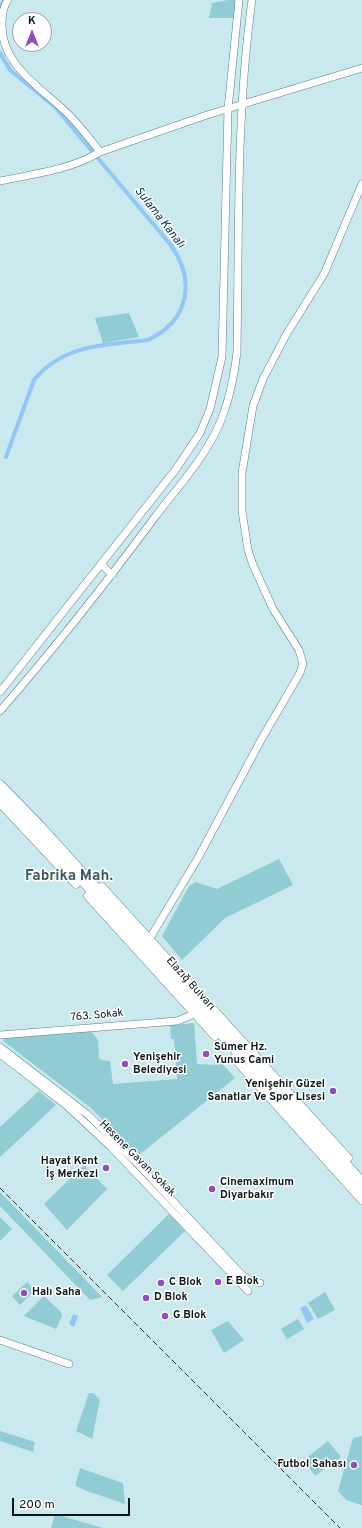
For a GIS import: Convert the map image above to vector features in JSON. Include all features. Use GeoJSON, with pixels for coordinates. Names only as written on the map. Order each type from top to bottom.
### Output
{"type":"FeatureCollection","features":[{"type":"Feature","properties":{"kind":"highway","name":"Elazığ Bulvarı"},"geometry":{"type":"LineString","coordinates":[[0,784],[40,825],[362,1181]]}},
{"type":"Feature","properties":{"kind":"highway","name":"Elazığ Bulvarı"},"geometry":{"type":"LineString","coordinates":[[0,793],[14,806],[362,1192]]}},
{"type":"Feature","properties":{"kind":"highway"},"geometry":{"type":"LineString","coordinates":[[0,802],[81,888],[362,1200]]}},
{"type":"Feature","properties":{"kind":"highway"},"geometry":{"type":"LineString","coordinates":[[54,851],[81,888]]}},
{"type":"Feature","properties":{"kind":"highway"},"geometry":{"type":"LineString","coordinates":[[81,871],[113,898],[362,1173]]}},
{"type":"Feature","properties":{"kind":"street"},"geometry":{"type":"LineString","coordinates":[[8,0],[4,9],[1,27],[6,53],[14,64],[71,116],[99,153]]}},
{"type":"Feature","properties":{"kind":"street"},"geometry":{"type":"LineString","coordinates":[[0,692],[176,469],[200,433],[210,409],[217,387],[222,350],[228,108],[238,0]]}},
{"type":"Feature","properties":{"kind":"street"},"geometry":{"type":"LineString","coordinates":[[0,711],[112,574],[201,457],[219,425],[230,391],[237,352],[243,104],[246,49],[252,0]]}},
{"type":"Feature","properties":{"kind":"street"},"geometry":{"type":"LineString","coordinates":[[0,181],[64,168],[99,153],[228,108],[362,68]]}},
{"type":"Feature","properties":{"kind":"street"},"geometry":{"type":"LineString","coordinates":[[150,938],[198,858],[261,740],[300,673],[303,664],[299,650],[273,609],[252,565],[248,550],[242,511],[242,473],[253,406],[263,379],[286,335],[324,274],[362,184]]}},
{"type":"Feature","properties":{"kind":"street"},"geometry":{"type":"LineString","coordinates":[[101,564],[112,574]]}},
{"type":"Feature","properties":{"kind":"street","name":"763. Sokak"},"geometry":{"type":"LineString","coordinates":[[0,1035],[177,1021],[194,1014]]}},
{"type":"Feature","properties":{"kind":"street"},"geometry":{"type":"LineString","coordinates":[[0,1047],[87,1114],[138,1164],[240,1273],[247,1279],[260,1283]]}},
{"type":"Feature","properties":{"kind":"street","name":"Hesene Gavan Sokak"},"geometry":{"type":"LineString","coordinates":[[0,1054],[66,1105],[111,1147],[248,1291]]}},
{"type":"Feature","properties":{"kind":"street"},"geometry":{"type":"LineString","coordinates":[[0,1340],[69,1364]]}},
{"type":"Feature","properties":{"kind":"shaded area"},"geometry":{"type":"Polygon","coordinates":[[[237,0],[235,18],[209,18],[212,3],[237,0]]]}},
{"type":"Feature","properties":{"kind":"shaded area"},"geometry":{"type":"Polygon","coordinates":[[[129,313],[139,337],[103,343],[95,318],[129,313]]]}},
{"type":"Feature","properties":{"kind":"shaded area"},"geometry":{"type":"Polygon","coordinates":[[[279,859],[293,885],[225,918],[182,960],[162,936],[189,886],[196,882],[217,889],[279,859]]]}},
{"type":"Feature","properties":{"kind":"shaded area"},"geometry":{"type":"Polygon","coordinates":[[[194,1023],[197,1064],[215,1065],[220,1061],[235,1078],[139,1155],[135,1154],[91,1108],[3,1041],[5,1038],[91,1031],[98,1040],[99,1058],[110,1061],[113,1084],[177,1079],[174,1039],[171,1039],[170,1025],[194,1023]]]}},
{"type":"Feature","properties":{"kind":"shaded area"},"geometry":{"type":"Polygon","coordinates":[[[39,1091],[56,1105],[0,1157],[0,1127],[39,1091]]]}},
{"type":"Feature","properties":{"kind":"shaded area"},"geometry":{"type":"Polygon","coordinates":[[[84,1165],[107,1189],[67,1230],[44,1204],[84,1165]]]}},
{"type":"Feature","properties":{"kind":"shaded area"},"geometry":{"type":"Polygon","coordinates":[[[0,1192],[102,1297],[90,1300],[0,1206],[0,1192]]]}},
{"type":"Feature","properties":{"kind":"shaded area"},"geometry":{"type":"Polygon","coordinates":[[[169,1214],[185,1231],[123,1291],[107,1275],[169,1214]]]}},
{"type":"Feature","properties":{"kind":"shaded area"},"geometry":{"type":"Polygon","coordinates":[[[0,1217],[12,1229],[0,1241],[0,1217]]]}},
{"type":"Feature","properties":{"kind":"shaded area","name":"Halı Saha"},"geometry":{"type":"Polygon","coordinates":[[[27,1282],[35,1290],[20,1305],[12,1296],[27,1282]]]}},
{"type":"Feature","properties":{"kind":"shaded area"},"geometry":{"type":"Polygon","coordinates":[[[325,1292],[335,1310],[318,1319],[308,1303],[325,1292]]]}},
{"type":"Feature","properties":{"kind":"shaded area"},"geometry":{"type":"Polygon","coordinates":[[[44,1296],[61,1312],[62,1316],[56,1329],[24,1316],[44,1296]]]}},
{"type":"Feature","properties":{"kind":"shaded area"},"geometry":{"type":"Polygon","coordinates":[[[306,1305],[314,1319],[307,1323],[300,1308],[306,1305]]]}},
{"type":"Feature","properties":{"kind":"shaded area"},"geometry":{"type":"Polygon","coordinates":[[[73,1314],[78,1316],[74,1327],[69,1324],[73,1314]]]}},
{"type":"Feature","properties":{"kind":"shaded area"},"geometry":{"type":"Polygon","coordinates":[[[298,1319],[304,1329],[287,1339],[281,1329],[298,1319]]]}},
{"type":"Feature","properties":{"kind":"shaded area"},"geometry":{"type":"Polygon","coordinates":[[[228,1321],[244,1340],[224,1353],[211,1330],[228,1321]]]}},
{"type":"Feature","properties":{"kind":"shaded area"},"geometry":{"type":"Polygon","coordinates":[[[89,1393],[93,1393],[100,1400],[92,1439],[76,1431],[89,1393]]]}},
{"type":"Feature","properties":{"kind":"shaded area"},"geometry":{"type":"Polygon","coordinates":[[[0,1431],[35,1442],[33,1452],[0,1441],[0,1431]]]}},
{"type":"Feature","properties":{"kind":"shaded area","name":"Futbol Sahası"},"geometry":{"type":"Polygon","coordinates":[[[362,1436],[361,1505],[346,1500],[338,1491],[353,1438],[362,1436]]]}},
{"type":"Feature","properties":{"kind":"shaded area"},"geometry":{"type":"Polygon","coordinates":[[[328,1441],[341,1457],[315,1476],[304,1460],[328,1441]]]}},
{"type":"Feature","properties":{"kind":"shaded area"},"geometry":{"type":"Polygon","coordinates":[[[80,1468],[123,1483],[125,1504],[76,1486],[80,1468]]]}},
{"type":"Feature","properties":{"kind":"shaded area"},"geometry":{"type":"Polygon","coordinates":[[[55,1514],[103,1528],[51,1528],[55,1514]]]}},
{"type":"Feature","properties":{"kind":"waterway","name":"Sulama Kanalı"},"geometry":{"type":"LineString","coordinates":[[0,8],[4,0]]}},
{"type":"Feature","properties":{"kind":"waterway","name":"Sulama Kanalı"},"geometry":{"type":"LineString","coordinates":[[0,53],[10,70],[55,107],[170,244],[178,258],[186,285],[180,310],[173,322],[162,332],[148,340],[86,348],[58,359],[46,368],[34,380],[6,457]]}},
{"type":"Feature","properties":{"kind":"railway"},"geometry":{"type":"LineString","coordinates":[[0,1188],[340,1528]]}},
{"type":"Feature","properties":{"kind":"place","name":"Sümer Hz. Yunus Cami"},"geometry":{"type":"Point","coordinates":[206,1054]}},
{"type":"Feature","properties":{"kind":"place","name":"Yenişehir Belediyesi"},"geometry":{"type":"Point","coordinates":[125,1064]}},
{"type":"Feature","properties":{"kind":"place","name":"Yenişehir Güzel Sanatlar Ve Spor Lisesi"},"geometry":{"type":"Point","coordinates":[333,1091]}},
{"type":"Feature","properties":{"kind":"place","name":"Hayat Kent İş Merkezi"},"geometry":{"type":"Point","coordinates":[106,1168]}},
{"type":"Feature","properties":{"kind":"place","name":"Cinemaximum Diyarbakır"},"geometry":{"type":"Point","coordinates":[212,1189]}},
{"type":"Feature","properties":{"kind":"place","name":"E Blok"},"geometry":{"type":"Point","coordinates":[218,1282]}},
{"type":"Feature","properties":{"kind":"place","name":"C Blok"},"geometry":{"type":"Point","coordinates":[161,1283]}},
{"type":"Feature","properties":{"kind":"place","name":"Halı Saha"},"geometry":{"type":"Point","coordinates":[24,1293]}},
{"type":"Feature","properties":{"kind":"place","name":"D Blok"},"geometry":{"type":"Point","coordinates":[146,1298]}},
{"type":"Feature","properties":{"kind":"place","name":"G Blok"},"geometry":{"type":"Point","coordinates":[165,1316]}},
{"type":"Feature","properties":{"kind":"place","name":"Futbol Sahası"},"geometry":{"type":"Point","coordinates":[354,1465]}},
{"type":"Feature","properties":{"kind":"district","name":"Fabrika Mah."},"geometry":{"type":"Point","coordinates":[69,877]}}]}
